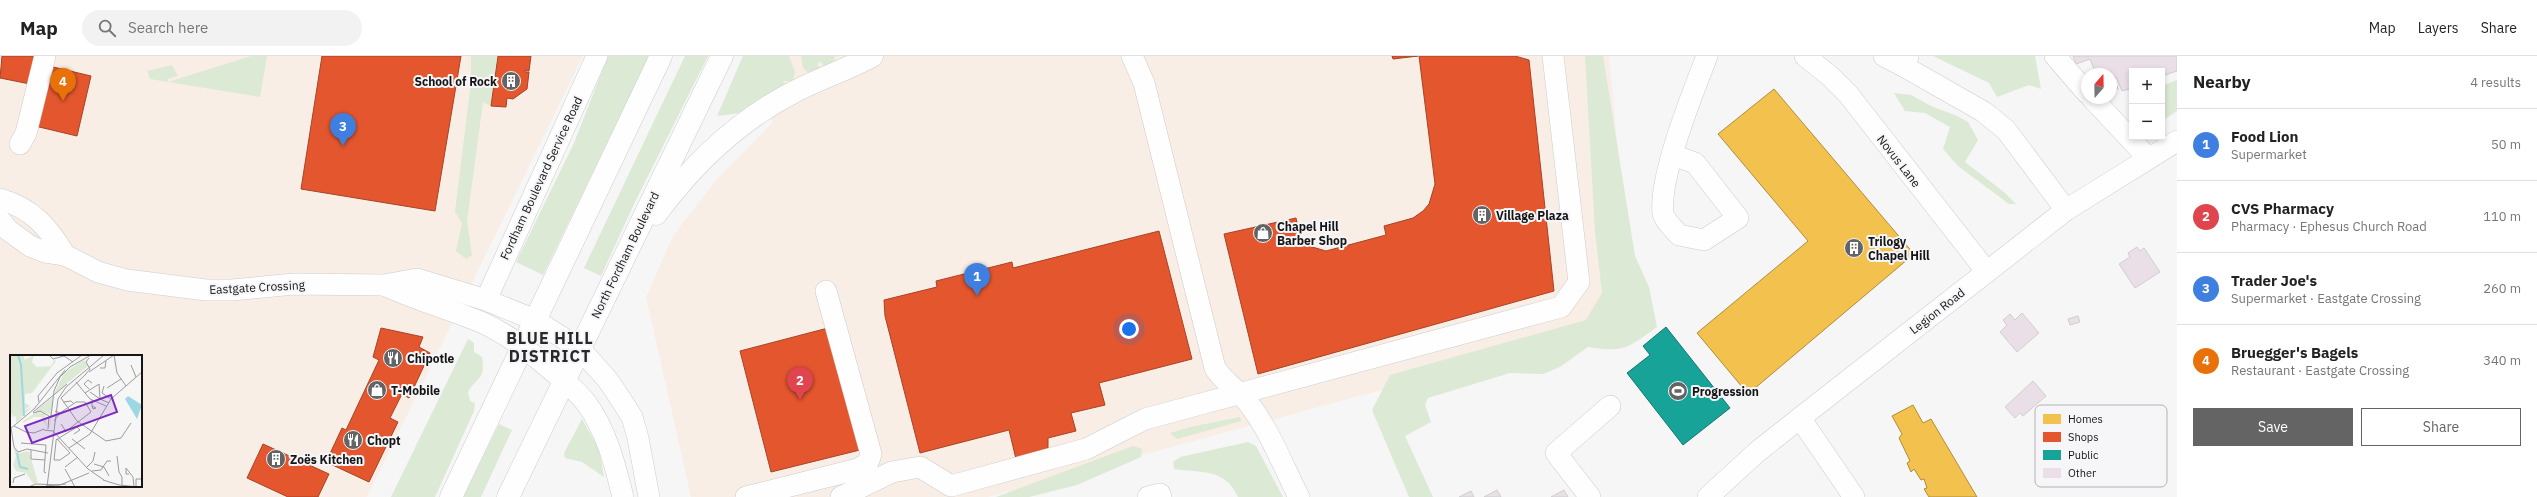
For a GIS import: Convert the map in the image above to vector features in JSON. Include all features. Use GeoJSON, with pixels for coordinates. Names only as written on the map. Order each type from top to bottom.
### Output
{"type":"FeatureCollection","features":[{"type":"Feature","properties":{"kind":"highway"},"geometry":{"type":"LineString","coordinates":[[451,497],[661,56]]}},
{"type":"Feature","properties":{"kind":"highway","name":"North Fordham Boulevard"},"geometry":{"type":"LineString","coordinates":[[508,497],[722,56]]}},
{"type":"Feature","properties":{"kind":"highway"},"geometry":{"type":"LineString","coordinates":[[624,259],[673,192],[703,158],[736,129],[790,94],[872,56]]}},
{"type":"Feature","properties":{"kind":"street"},"geometry":{"type":"LineString","coordinates":[[20,144],[26,133],[45,56]]}},
{"type":"Feature","properties":{"kind":"street","name":"Fordham Boulevard Service Road"},"geometry":{"type":"LineString","coordinates":[[486,300],[597,56]]}},
{"type":"Feature","properties":{"kind":"street"},"geometry":{"type":"LineString","coordinates":[[1132,56],[1144,83],[1215,368],[1222,379],[1241,394],[1257,415],[1299,497]]}},
{"type":"Feature","properties":{"kind":"street"},"geometry":{"type":"LineString","coordinates":[[841,497],[892,472],[920,467],[951,486],[1086,450],[1146,419],[1561,307],[1579,282],[1553,56]]}},
{"type":"Feature","properties":{"kind":"street"},"geometry":{"type":"LineString","coordinates":[[1673,155],[1707,56]]}},
{"type":"Feature","properties":{"kind":"street","name":"Novus Lane"},"geometry":{"type":"LineString","coordinates":[[1805,56],[1830,76],[1848,94],[1987,272]]}},
{"type":"Feature","properties":{"kind":"street"},"geometry":{"type":"LineString","coordinates":[[1884,56],[1907,61],[1984,112],[2006,130],[2066,210]]}},
{"type":"Feature","properties":{"kind":"street"},"geometry":{"type":"LineString","coordinates":[[2055,56],[2081,86]]}},
{"type":"Feature","properties":{"kind":"street"},"geometry":{"type":"LineString","coordinates":[[2098,104],[2148,158]]}},
{"type":"Feature","properties":{"kind":"street","name":"Legion Road"},"geometry":{"type":"LineString","coordinates":[[1708,497],[1757,452],[2066,210],[2177,141]]}},
{"type":"Feature","properties":{"kind":"street"},"geometry":{"type":"LineString","coordinates":[[0,199],[23,207],[38,218],[48,228],[65,255]]}},
{"type":"Feature","properties":{"kind":"street","name":"Eastgate Crossing"},"geometry":{"type":"LineString","coordinates":[[0,220],[8,230],[30,246],[45,252],[65,255],[98,272],[127,280],[206,290],[238,290],[294,284],[384,284],[418,279],[486,300],[535,320],[580,349],[608,379],[632,417],[638,438],[649,497]]}},
{"type":"Feature","properties":{"kind":"street","name":"Eastgate Crossing"},"geometry":{"type":"LineString","coordinates":[[384,284],[412,298],[481,322],[503,333],[522,346],[564,381],[587,404],[600,428],[613,456],[623,497]]}},
{"type":"Feature","properties":{"kind":"street"},"geometry":{"type":"LineString","coordinates":[[746,497],[858,469],[868,463],[871,454],[826,291]]}},
{"type":"Feature","properties":{"kind":"street"},"geometry":{"type":"LineString","coordinates":[[1590,497],[1556,453],[1610,406]]}},
{"type":"Feature","properties":{"kind":"street"},"geometry":{"type":"LineString","coordinates":[[1800,418],[1854,497]]}},
{"type":"Feature","properties":{"kind":"street"},"geometry":{"type":"LineString","coordinates":[[1148,497],[1160,494],[1161,497]]}},
{"type":"Feature","properties":{"kind":"shaded area"},"geometry":{"type":"Polygon","coordinates":[[[0,56],[583,56],[367,497],[0,497],[0,56]]]}},
{"type":"Feature","properties":{"kind":"shaded area"},"geometry":{"type":"Polygon","coordinates":[[[765,56],[1609,56],[1634,321],[988,497],[691,497],[646,297],[673,236],[716,180],[772,123],[765,56]]]}},
{"type":"Feature","properties":{"kind":"green space"},"geometry":{"type":"Polygon","coordinates":[[[251,56],[267,56],[260,97],[168,82],[251,56]]]}},
{"type":"Feature","properties":{"kind":"green space"},"geometry":{"type":"Polygon","coordinates":[[[471,56],[497,56],[491,106],[483,102],[467,221],[472,255],[466,259],[456,251],[462,223],[455,212],[471,82],[471,56]]]}},
{"type":"Feature","properties":{"kind":"green space"},"geometry":{"type":"Polygon","coordinates":[[[608,56],[649,56],[543,275],[516,262],[574,143],[608,56]]]}},
{"type":"Feature","properties":{"kind":"green space"},"geometry":{"type":"Polygon","coordinates":[[[685,56],[708,56],[634,204],[601,276],[584,268],[685,56]]]}},
{"type":"Feature","properties":{"kind":"green space"},"geometry":{"type":"Polygon","coordinates":[[[743,56],[789,56],[795,72],[793,81],[783,81],[785,84],[741,113],[717,116],[743,56]]]}},
{"type":"Feature","properties":{"kind":"green space"},"geometry":{"type":"Polygon","coordinates":[[[801,56],[835,56],[833,63],[824,67],[821,62],[817,63],[820,69],[809,73],[803,68],[801,56]]]}},
{"type":"Feature","properties":{"kind":"green space"},"geometry":{"type":"Polygon","coordinates":[[[1585,56],[1603,56],[1635,256],[1649,287],[1657,327],[1639,340],[1625,347],[1618,349],[1600,349],[1588,347],[1560,367],[1543,374],[1510,373],[1428,398],[1425,405],[1431,422],[1405,436],[1433,497],[1409,497],[1372,410],[1390,375],[1586,320],[1602,293],[1595,231],[1585,56]]]}},
{"type":"Feature","properties":{"kind":"green space"},"geometry":{"type":"Polygon","coordinates":[[[1933,56],[2035,56],[2041,89],[2029,85],[1997,97],[1989,83],[1933,56]]]}},
{"type":"Feature","properties":{"kind":"green space"},"geometry":{"type":"Polygon","coordinates":[[[172,65],[178,76],[167,79],[168,82],[150,79],[147,71],[172,65]]]}},
{"type":"Feature","properties":{"kind":"green space"},"geometry":{"type":"Polygon","coordinates":[[[2177,80],[2177,111],[2165,119],[2165,104],[2165,85],[2177,80]]]}},
{"type":"Feature","properties":{"kind":"green space"},"geometry":{"type":"Polygon","coordinates":[[[1894,93],[1911,95],[1931,106],[1968,122],[1978,140],[1965,162],[2004,192],[2016,204],[2009,204],[1958,166],[1943,149],[1950,127],[1925,113],[1905,111],[1894,93]]]}},
{"type":"Feature","properties":{"kind":"green space"},"geometry":{"type":"Polygon","coordinates":[[[468,339],[474,343],[474,352],[482,357],[483,370],[480,377],[468,392],[470,401],[475,403],[474,411],[435,497],[391,497],[468,339]]]}},
{"type":"Feature","properties":{"kind":"green space"},"geometry":{"type":"Polygon","coordinates":[[[1240,417],[1241,421],[1177,439],[1170,433],[1190,427],[1240,417]]]}},
{"type":"Feature","properties":{"kind":"green space"},"geometry":{"type":"Polygon","coordinates":[[[582,419],[599,449],[604,477],[582,462],[565,458],[564,453],[582,419]]]}},
{"type":"Feature","properties":{"kind":"green space"},"geometry":{"type":"Polygon","coordinates":[[[499,424],[512,430],[481,497],[463,497],[499,424]]]}},
{"type":"Feature","properties":{"kind":"green space"},"geometry":{"type":"Polygon","coordinates":[[[1248,442],[1256,446],[1283,497],[1238,497],[1233,488],[1219,476],[1203,472],[1174,469],[1173,462],[1180,457],[1248,442]]]}},
{"type":"Feature","properties":{"kind":"green space"},"geometry":{"type":"Polygon","coordinates":[[[1133,446],[1142,449],[1141,457],[1077,485],[1029,497],[996,497],[1133,446]]]}},
{"type":"Feature","properties":{"kind":"building: Homes","name":"Trilogy Chapel Hill"},"geometry":{"type":"Polygon","coordinates":[[[1774,89],[1914,254],[1748,394],[1697,333],[1808,241],[1718,134],[1774,89]]]}},
{"type":"Feature","properties":{"kind":"building: Homes"},"geometry":{"type":"Polygon","coordinates":[[[1913,405],[1923,423],[1931,419],[1977,497],[1929,497],[1924,489],[1927,488],[1924,479],[1921,480],[1914,469],[1911,472],[1907,463],[1910,461],[1899,438],[1902,434],[1892,416],[1913,405]]]}},
{"type":"Feature","properties":{"kind":"building: Shops"},"geometry":{"type":"Polygon","coordinates":[[[2,56],[36,56],[30,84],[0,78],[2,56]]]}},
{"type":"Feature","properties":{"kind":"building: Shops"},"geometry":{"type":"Polygon","coordinates":[[[322,56],[461,56],[435,211],[301,189],[322,56]]]}},
{"type":"Feature","properties":{"kind":"building: Shops","name":"School of Rock"},"geometry":{"type":"Polygon","coordinates":[[[498,56],[531,56],[529,71],[525,70],[525,72],[529,72],[527,89],[513,99],[507,98],[506,107],[491,106],[498,56]]]}},
{"type":"Feature","properties":{"kind":"building: Shops"},"geometry":{"type":"Polygon","coordinates":[[[1392,56],[1418,56],[1393,59],[1392,56]]]}},
{"type":"Feature","properties":{"kind":"building: Shops","name":"Village Plaza"},"geometry":{"type":"Polygon","coordinates":[[[1419,56],[1515,56],[1529,60],[1554,291],[1258,374],[1224,234],[1296,218],[1302,244],[1326,251],[1386,235],[1384,226],[1413,218],[1423,211],[1429,204],[1435,184],[1419,56]]]}},
{"type":"Feature","properties":{"kind":"building: Shops"},"geometry":{"type":"Polygon","coordinates":[[[49,66],[91,76],[77,136],[35,126],[49,66]]]}},
{"type":"Feature","properties":{"kind":"building: Shops"},"geometry":{"type":"Polygon","coordinates":[[[1159,231],[1192,359],[1099,383],[1105,405],[1071,413],[1076,431],[1048,438],[1048,451],[1016,459],[1009,430],[920,453],[885,316],[884,300],[937,287],[936,281],[1012,262],[1013,268],[1159,231]]]}},
{"type":"Feature","properties":{"kind":"building: Shops"},"geometry":{"type":"Polygon","coordinates":[[[381,328],[423,337],[419,347],[430,353],[409,398],[402,394],[390,418],[398,422],[369,482],[326,462],[342,428],[346,430],[379,360],[373,357],[381,328]]]}},
{"type":"Feature","properties":{"kind":"building: Shops"},"geometry":{"type":"Polygon","coordinates":[[[828,328],[860,450],[771,472],[740,351],[828,328]]]}},
{"type":"Feature","properties":{"kind":"building: Shops","name":"Zoës Kitchen"},"geometry":{"type":"Polygon","coordinates":[[[263,444],[329,474],[318,497],[288,497],[247,478],[263,444]]]}},
{"type":"Feature","properties":{"kind":"building: Public","name":"Progression"},"geometry":{"type":"Polygon","coordinates":[[[1666,327],[1730,408],[1683,445],[1627,373],[1650,355],[1643,346],[1666,327]]]}},
{"type":"Feature","properties":{"kind":"building: Other"},"geometry":{"type":"Polygon","coordinates":[[[2073,56],[2177,56],[2177,71],[2165,75],[2165,68],[2129,68],[2129,89],[2122,91],[2117,79],[2117,68],[2094,68],[2090,59],[2076,64],[2073,56]]]}},
{"type":"Feature","properties":{"kind":"building: Other"},"geometry":{"type":"Polygon","coordinates":[[[2137,247],[2140,251],[2144,248],[2160,272],[2135,288],[2119,264],[2130,257],[2128,253],[2137,247]]]}},
{"type":"Feature","properties":{"kind":"building: Other"},"geometry":{"type":"Polygon","coordinates":[[[2022,313],[2039,333],[2017,352],[2000,332],[2007,325],[2003,320],[2010,314],[2015,320],[2022,313]]]}},
{"type":"Feature","properties":{"kind":"building: Other"},"geometry":{"type":"Polygon","coordinates":[[[2078,316],[2080,322],[2070,325],[2068,319],[2078,316]]]}},
{"type":"Feature","properties":{"kind":"building: Other"},"geometry":{"type":"Polygon","coordinates":[[[2033,381],[2046,396],[2023,416],[2020,413],[2015,418],[2005,407],[2033,381]]]}},
{"type":"Feature","properties":{"kind":"building: Other"},"geometry":{"type":"Polygon","coordinates":[[[1497,490],[1501,497],[1484,497],[1497,490]]]}},
{"type":"Feature","properties":{"kind":"building: Other"},"geometry":{"type":"Polygon","coordinates":[[[1564,490],[1568,497],[1551,497],[1564,490]]]}},
{"type":"Feature","properties":{"kind":"building: Other"},"geometry":{"type":"Polygon","coordinates":[[[1471,491],[1474,497],[1459,497],[1471,491]]]}},
{"type":"Feature","properties":{"kind":"place","name":"School of Rock"},"geometry":{"type":"Point","coordinates":[511,81]}},
{"type":"Feature","properties":{"kind":"place","name":"Bruegger's Bagels"},"geometry":{"type":"Point","coordinates":[63,101]}},
{"type":"Feature","properties":{"kind":"place","name":"Trader Joe's"},"geometry":{"type":"Point","coordinates":[343,146]}},
{"type":"Feature","properties":{"kind":"place","name":"Village Plaza"},"geometry":{"type":"Point","coordinates":[1482,215]}},
{"type":"Feature","properties":{"kind":"place","name":"Chapel Hill Barber Shop"},"geometry":{"type":"Point","coordinates":[1263,233]}},
{"type":"Feature","properties":{"kind":"place","name":"Trilogy Chapel Hill"},"geometry":{"type":"Point","coordinates":[1854,248]}},
{"type":"Feature","properties":{"kind":"place","name":"Food Lion"},"geometry":{"type":"Point","coordinates":[977,296]}},
{"type":"Feature","properties":{"kind":"place","name":"Chipotle"},"geometry":{"type":"Point","coordinates":[393,358]}},
{"type":"Feature","properties":{"kind":"place","name":"T-Mobile"},"geometry":{"type":"Point","coordinates":[377,390]}},
{"type":"Feature","properties":{"kind":"place","name":"Progression"},"geometry":{"type":"Point","coordinates":[1678,391]}},
{"type":"Feature","properties":{"kind":"place","name":"CVS Pharmacy"},"geometry":{"type":"Point","coordinates":[800,400]}},
{"type":"Feature","properties":{"kind":"place","name":"Chopt"},"geometry":{"type":"Point","coordinates":[353,440]}},
{"type":"Feature","properties":{"kind":"place","name":"Zoës Kitchen"},"geometry":{"type":"Point","coordinates":[276,459]}},
{"type":"Feature","properties":{"kind":"district","name":"BLUE HILL DISTRICT"},"geometry":{"type":"Point","coordinates":[550,347]}}]}
